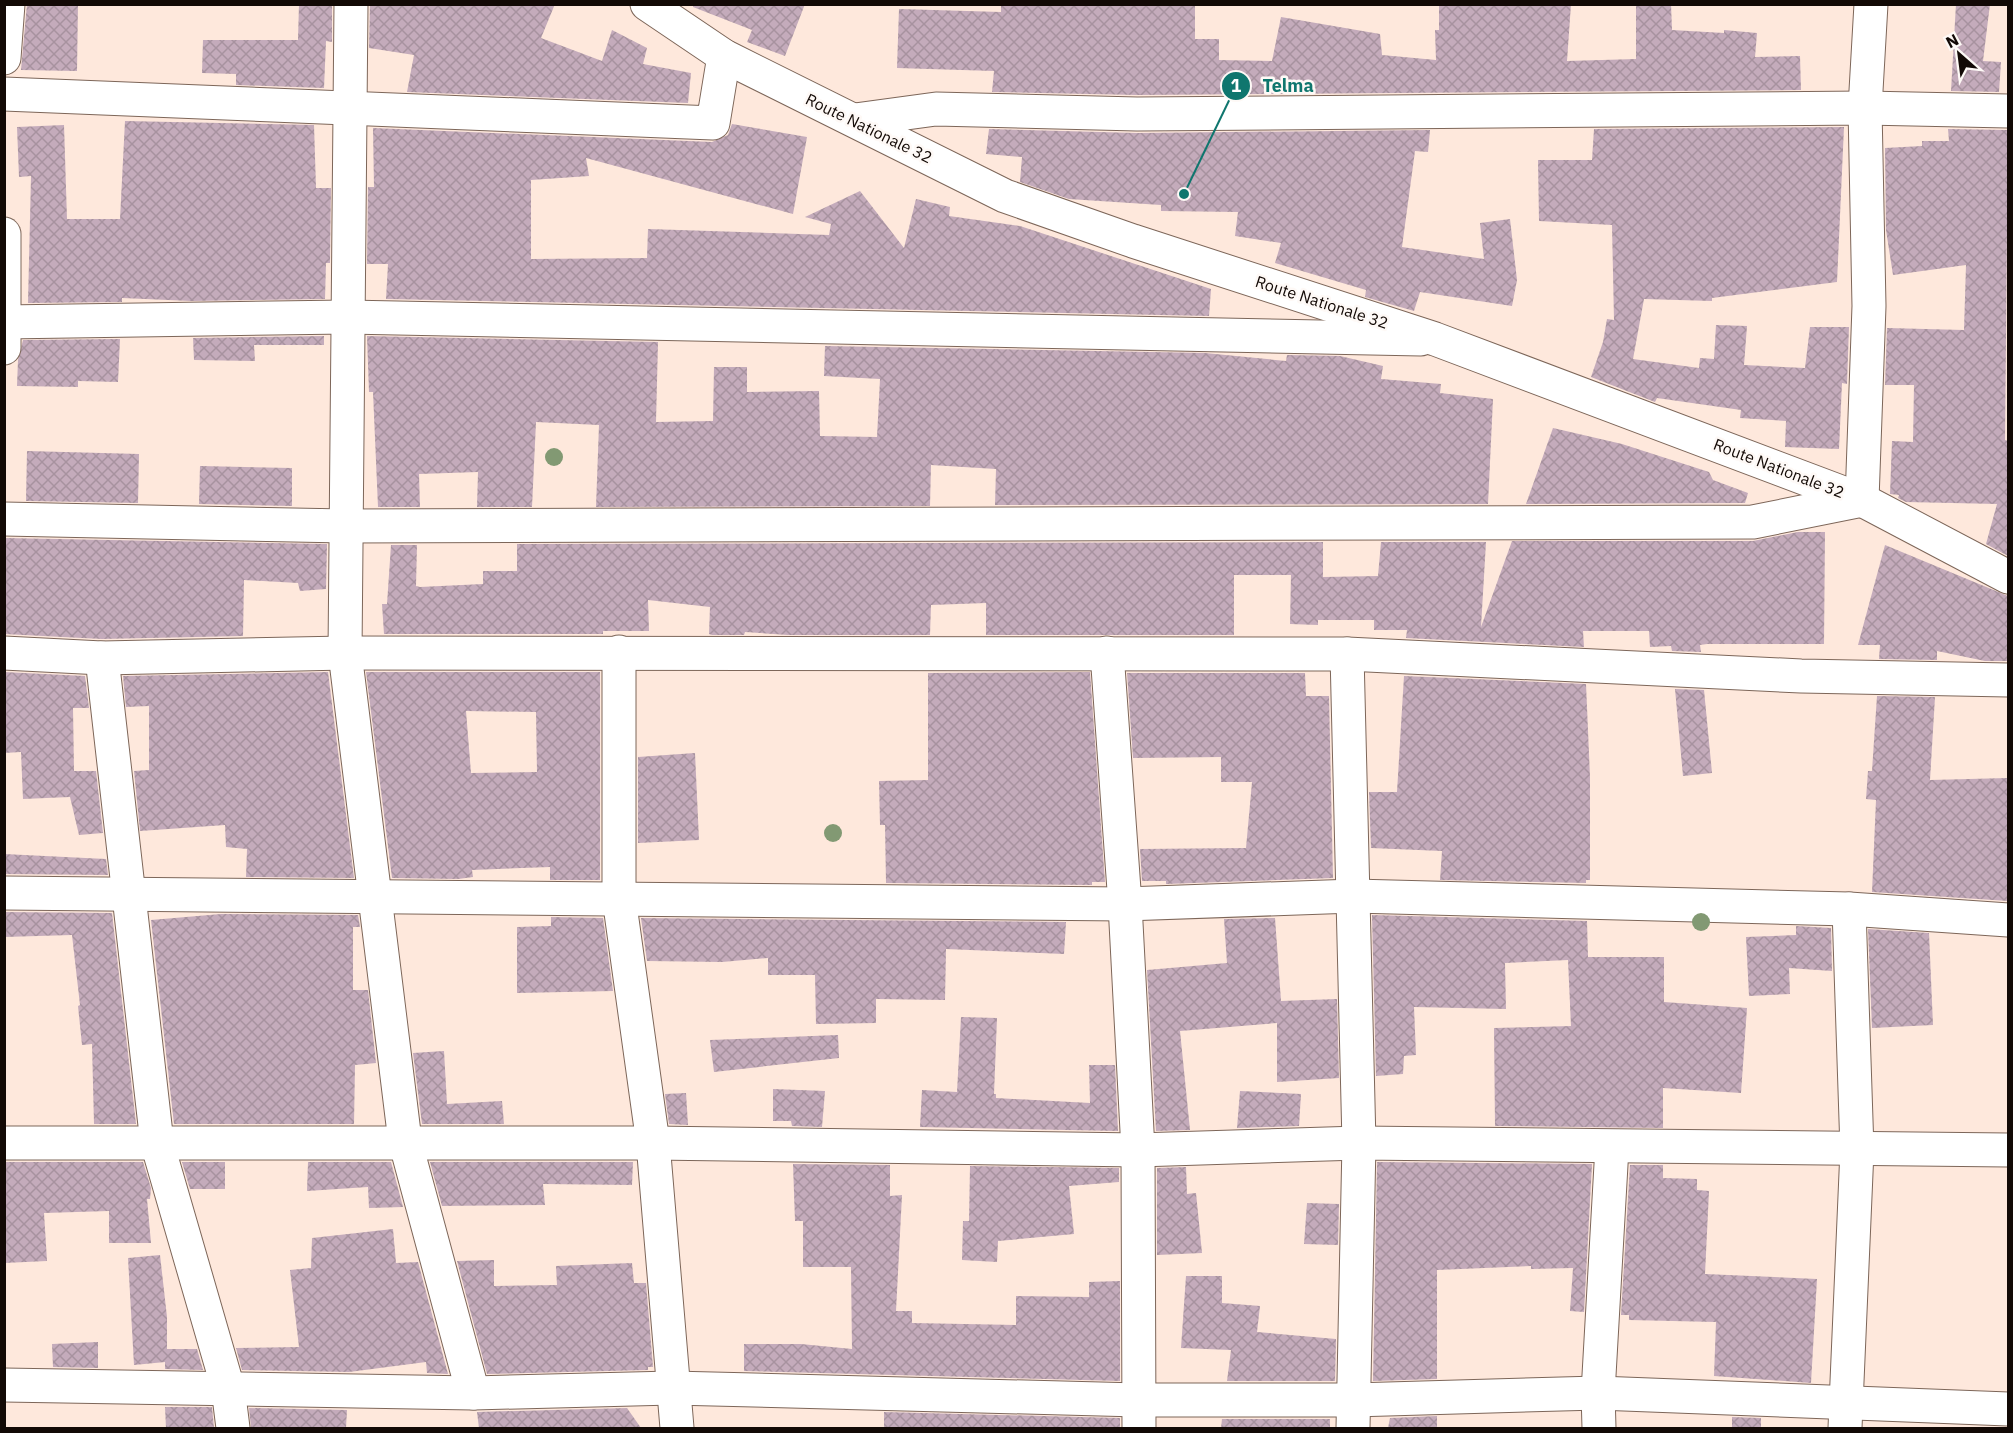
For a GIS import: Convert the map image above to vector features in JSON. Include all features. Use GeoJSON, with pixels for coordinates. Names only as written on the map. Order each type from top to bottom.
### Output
{"type":"FeatureCollection","features":[{"type":"Feature","properties":{"kind":"street"},"geometry":{"type":"LineString","coordinates":[[4,58],[8,4]]}},
{"type":"Feature","properties":{"kind":"street"},"geometry":{"type":"LineString","coordinates":[[351,4],[345,652],[405,1142],[473,1393]]}},
{"type":"Feature","properties":{"kind":"street","name":"Route Nationale 32"},"geometry":{"type":"LineString","coordinates":[[647,4],[724,56],[1005,196],[1133,241],[1435,339],[1862,500],[2008,577]]}},
{"type":"Feature","properties":{"kind":"street"},"geometry":{"type":"LineString","coordinates":[[4,519],[345,526],[1753,522],[1862,500],[1869,306],[1865,108],[1871,4]]}},
{"type":"Feature","properties":{"kind":"street"},"geometry":{"type":"LineString","coordinates":[[4,94],[349,110],[713,123],[724,56]]}},
{"type":"Feature","properties":{"kind":"street"},"geometry":{"type":"LineString","coordinates":[[855,120],[936,109],[1149,114],[1865,108],[2008,111]]}},
{"type":"Feature","properties":{"kind":"street"},"geometry":{"type":"LineString","coordinates":[[4,234],[5,331],[347,317],[1435,339]]}},
{"type":"Feature","properties":{"kind":"street"},"geometry":{"type":"LineString","coordinates":[[4,653],[102,658],[345,652],[1347,654],[1801,676],[2008,680]]}},
{"type":"Feature","properties":{"kind":"street"},"geometry":{"type":"LineString","coordinates":[[619,652],[619,898],[653,1143],[677,1428]]}},
{"type":"Feature","properties":{"kind":"street"},"geometry":{"type":"LineString","coordinates":[[1107,653],[1125,904],[1138,1149],[1138,1414]]}},
{"type":"Feature","properties":{"kind":"street"},"geometry":{"type":"LineString","coordinates":[[1347,654],[1359,1143],[1353,1414]]}},
{"type":"Feature","properties":{"kind":"street"},"geometry":{"type":"LineString","coordinates":[[102,658],[157,1143],[228,1388],[233,1428]]}},
{"type":"Feature","properties":{"kind":"street"},"geometry":{"type":"LineString","coordinates":[[4,893],[1125,904],[1354,896],[1850,909],[2008,921]]}},
{"type":"Feature","properties":{"kind":"street"},"geometry":{"type":"LineString","coordinates":[[1845,1416],[1857,1150],[1850,909]]}},
{"type":"Feature","properties":{"kind":"street"},"geometry":{"type":"LineString","coordinates":[[4,1143],[653,1143],[1138,1149],[1359,1143],[2008,1150]]}},
{"type":"Feature","properties":{"kind":"street"},"geometry":{"type":"LineString","coordinates":[[1599,1428],[1598,1393],[1612,1147]]}},
{"type":"Feature","properties":{"kind":"street"},"geometry":{"type":"LineString","coordinates":[[4,1385],[473,1393],[672,1388],[1138,1414],[1353,1414],[1598,1393],[1845,1416],[2008,1409]]}},
{"type":"Feature","properties":{"kind":"building"},"geometry":{"type":"Polygon","coordinates":[[[27,4],[78,4],[77,71],[21,70],[27,4]]]}},
{"type":"Feature","properties":{"kind":"building"},"geometry":{"type":"Polygon","coordinates":[[[299,4],[332,4],[332,42],[326,41],[324,88],[236,85],[236,74],[202,73],[203,40],[298,40],[299,4]]]}},
{"type":"Feature","properties":{"kind":"building"},"geometry":{"type":"Polygon","coordinates":[[[370,4],[555,4],[541,38],[602,61],[612,30],[647,48],[643,64],[691,73],[688,103],[407,92],[414,55],[369,48],[370,4]]]}},
{"type":"Feature","properties":{"kind":"building"},"geometry":{"type":"Polygon","coordinates":[[[693,4],[805,4],[785,56],[747,42],[752,30],[693,7],[693,4]]]}},
{"type":"Feature","properties":{"kind":"building"},"geometry":{"type":"Polygon","coordinates":[[[1001,4],[1195,4],[1195,39],[1219,39],[1219,60],[1272,61],[1281,17],[1380,34],[1382,55],[1436,60],[1435,30],[1439,30],[1439,4],[1571,4],[1567,61],[1636,59],[1636,4],[1671,4],[1672,30],[1724,33],[1724,30],[1757,33],[1755,57],[1800,56],[1801,90],[1137,95],[992,92],[994,71],[897,68],[899,9],[1001,12],[1001,4]]]}},
{"type":"Feature","properties":{"kind":"building"},"geometry":{"type":"Polygon","coordinates":[[[1956,4],[1990,4],[1983,61],[2001,62],[1999,92],[1951,91],[1956,4]]]}},
{"type":"Feature","properties":{"kind":"building"},"geometry":{"type":"Polygon","coordinates":[[[125,121],[314,125],[316,188],[331,188],[330,263],[326,263],[325,299],[191,301],[122,298],[122,302],[28,303],[31,176],[19,177],[17,127],[64,125],[67,219],[120,219],[125,121]]]}},
{"type":"Feature","properties":{"kind":"building"},"geometry":{"type":"Polygon","coordinates":[[[732,124],[807,137],[793,214],[586,158],[589,176],[531,180],[531,259],[647,258],[648,229],[829,235],[831,224],[805,217],[860,191],[904,248],[916,199],[950,207],[949,216],[1020,226],[1211,289],[1209,316],[386,299],[388,264],[367,264],[368,187],[374,187],[373,128],[712,142],[728,135],[732,124]]]}},
{"type":"Feature","properties":{"kind":"building"},"geometry":{"type":"Polygon","coordinates":[[[1844,127],[1837,282],[1712,298],[1712,301],[1644,299],[1633,359],[1699,368],[1700,358],[1714,359],[1716,325],[1747,326],[1744,365],[1805,368],[1810,327],[1849,327],[1847,384],[1842,383],[1839,449],[1785,447],[1786,421],[1740,418],[1741,410],[1657,398],[1655,402],[1591,377],[1603,342],[1607,319],[1614,320],[1612,225],[1539,221],[1538,160],[1592,160],[1594,129],[1844,127]]]}},
{"type":"Feature","properties":{"kind":"building"},"geometry":{"type":"Polygon","coordinates":[[[989,129],[1137,133],[1430,130],[1428,152],[1415,151],[1402,247],[1484,259],[1480,223],[1510,219],[1517,280],[1512,306],[1420,292],[1414,311],[1365,297],[1366,290],[1275,263],[1281,243],[1235,236],[1238,212],[1161,211],[1161,205],[1069,199],[1020,182],[1022,157],[986,154],[989,129]]]}},
{"type":"Feature","properties":{"kind":"building"},"geometry":{"type":"Polygon","coordinates":[[[1948,129],[2008,130],[2005,440],[2008,441],[2008,556],[1986,544],[1997,504],[1906,502],[1898,498],[1899,495],[1890,494],[1892,441],[1913,442],[1914,385],[1885,385],[1887,328],[1964,330],[1966,265],[1893,275],[1886,230],[1885,148],[1922,146],[1922,141],[1949,141],[1948,129]]]}},
{"type":"Feature","properties":{"kind":"building"},"geometry":{"type":"Polygon","coordinates":[[[324,336],[324,345],[254,345],[255,361],[194,360],[193,338],[324,336]]]}},
{"type":"Feature","properties":{"kind":"building"},"geometry":{"type":"Polygon","coordinates":[[[367,336],[658,342],[656,422],[713,421],[714,367],[747,367],[747,392],[819,391],[820,436],[877,437],[880,379],[824,376],[825,346],[1205,353],[1286,361],[1287,355],[1340,356],[1383,366],[1381,379],[1441,384],[1440,393],[1493,399],[1488,504],[995,505],[996,469],[931,465],[930,506],[596,507],[599,425],[536,422],[532,507],[477,507],[478,472],[419,474],[420,507],[378,507],[373,392],[369,392],[367,336]]]}},
{"type":"Feature","properties":{"kind":"building"},"geometry":{"type":"Polygon","coordinates":[[[120,339],[118,382],[78,381],[78,387],[17,386],[18,360],[23,340],[120,339]]]}},
{"type":"Feature","properties":{"kind":"building"},"geometry":{"type":"Polygon","coordinates":[[[1553,428],[1622,444],[1709,472],[1713,480],[1748,493],[1745,503],[1526,504],[1553,428]]]}},
{"type":"Feature","properties":{"kind":"building"},"geometry":{"type":"Polygon","coordinates":[[[27,451],[139,454],[138,503],[26,501],[27,451]]]}},
{"type":"Feature","properties":{"kind":"building"},"geometry":{"type":"Polygon","coordinates":[[[200,466],[292,468],[292,506],[199,504],[200,466]]]}},
{"type":"Feature","properties":{"kind":"building"},"geometry":{"type":"Polygon","coordinates":[[[1798,532],[1825,532],[1824,644],[1707,644],[1700,645],[1701,652],[1672,651],[1671,646],[1650,647],[1649,631],[1583,631],[1584,647],[1406,638],[1407,630],[1374,630],[1374,620],[1318,620],[1318,625],[1290,624],[1291,575],[1234,575],[1234,635],[986,635],[986,603],[931,605],[930,635],[788,635],[745,632],[744,635],[712,635],[709,634],[710,607],[648,600],[649,631],[603,631],[603,634],[384,634],[382,604],[387,604],[391,545],[417,545],[416,586],[420,587],[483,584],[483,571],[517,571],[517,544],[1323,542],[1323,577],[1378,576],[1381,542],[1486,542],[1481,627],[1512,541],[1753,541],[1798,532]]]}},
{"type":"Feature","properties":{"kind":"building"},"geometry":{"type":"Polygon","coordinates":[[[4,538],[327,544],[326,589],[300,591],[298,583],[244,580],[243,636],[102,639],[4,634],[4,538]]]}},
{"type":"Feature","properties":{"kind":"building"},"geometry":{"type":"Polygon","coordinates":[[[1885,545],[2008,596],[2008,661],[1985,661],[1937,651],[1937,660],[1879,659],[1880,645],[1858,645],[1885,545]]]}},
{"type":"Feature","properties":{"kind":"building"},"geometry":{"type":"Polygon","coordinates":[[[4,672],[85,676],[89,708],[73,708],[74,771],[96,771],[103,833],[79,835],[70,797],[23,799],[21,752],[4,753],[4,672]]]}},
{"type":"Feature","properties":{"kind":"building"},"geometry":{"type":"Polygon","coordinates":[[[328,672],[354,878],[246,877],[247,849],[226,847],[225,825],[140,831],[134,771],[149,770],[149,706],[126,707],[123,676],[328,672]]]}},
{"type":"Feature","properties":{"kind":"building"},"geometry":{"type":"Polygon","coordinates":[[[366,672],[600,672],[600,880],[550,880],[550,867],[472,870],[473,877],[458,879],[392,878],[366,672]],[[466,711],[471,773],[537,772],[536,712],[466,711]]]}},
{"type":"Feature","properties":{"kind":"building"},"geometry":{"type":"Polygon","coordinates":[[[1090,672],[1105,882],[1092,882],[1092,885],[886,883],[885,825],[880,825],[879,781],[928,780],[928,673],[1090,672]]]}},
{"type":"Feature","properties":{"kind":"building"},"geometry":{"type":"Polygon","coordinates":[[[1127,673],[1305,673],[1306,696],[1329,696],[1333,878],[1166,884],[1166,881],[1142,881],[1140,849],[1246,848],[1252,782],[1221,782],[1221,757],[1133,758],[1127,673]]]}},
{"type":"Feature","properties":{"kind":"building"},"geometry":{"type":"Polygon","coordinates":[[[1404,676],[1586,684],[1590,777],[1590,880],[1586,880],[1586,883],[1440,880],[1442,851],[1371,848],[1369,792],[1397,792],[1404,676]]]}},
{"type":"Feature","properties":{"kind":"building"},"geometry":{"type":"Polygon","coordinates":[[[1675,689],[1704,690],[1712,773],[1683,776],[1675,689]]]}},
{"type":"Feature","properties":{"kind":"building"},"geometry":{"type":"Polygon","coordinates":[[[1877,696],[1935,697],[1930,780],[2008,778],[2008,901],[1872,892],[1876,800],[1866,799],[1868,771],[1872,771],[1877,696]]]}},
{"type":"Feature","properties":{"kind":"building"},"geometry":{"type":"Polygon","coordinates":[[[695,753],[699,840],[638,843],[638,757],[695,753]]]}},
{"type":"Feature","properties":{"kind":"building"},"geometry":{"type":"Polygon","coordinates":[[[4,854],[106,859],[108,875],[4,874],[4,854]]]}},
{"type":"Feature","properties":{"kind":"building"},"geometry":{"type":"Polygon","coordinates":[[[4,912],[112,913],[136,1124],[94,1124],[92,1044],[82,1045],[72,935],[4,937],[4,912]]]}},
{"type":"Feature","properties":{"kind":"building"},"geometry":{"type":"Polygon","coordinates":[[[221,914],[358,915],[360,927],[353,927],[353,990],[368,990],[376,1063],[355,1065],[354,1124],[174,1124],[151,920],[221,914]]]}},
{"type":"Feature","properties":{"kind":"building"},"geometry":{"type":"Polygon","coordinates":[[[1372,915],[1587,921],[1588,957],[1664,957],[1664,1002],[1747,1008],[1741,1093],[1663,1088],[1663,1128],[1495,1126],[1494,1028],[1571,1026],[1568,960],[1505,963],[1506,1009],[1414,1007],[1416,1055],[1404,1056],[1403,1074],[1376,1076],[1372,915]]]}},
{"type":"Feature","properties":{"kind":"building"},"geometry":{"type":"Polygon","coordinates":[[[551,917],[603,918],[613,991],[517,993],[517,927],[551,926],[551,917]]]}},
{"type":"Feature","properties":{"kind":"building"},"geometry":{"type":"Polygon","coordinates":[[[641,918],[1066,922],[1064,954],[946,949],[945,1000],[876,999],[876,1023],[816,1024],[815,975],[768,975],[768,958],[722,962],[647,961],[641,918]]]}},
{"type":"Feature","properties":{"kind":"building"},"geometry":{"type":"Polygon","coordinates":[[[1275,918],[1281,1001],[1337,999],[1339,1078],[1277,1082],[1277,1023],[1180,1031],[1190,1130],[1156,1131],[1147,970],[1227,963],[1224,919],[1275,918]]]}},
{"type":"Feature","properties":{"kind":"building"},"geometry":{"type":"Polygon","coordinates":[[[1796,926],[1831,928],[1832,971],[1789,968],[1790,994],[1749,996],[1746,937],[1796,935],[1796,926]]]}},
{"type":"Feature","properties":{"kind":"building"},"geometry":{"type":"Polygon","coordinates":[[[1868,929],[1929,933],[1933,1025],[1872,1028],[1868,929]]]}},
{"type":"Feature","properties":{"kind":"building"},"geometry":{"type":"Polygon","coordinates":[[[961,1017],[997,1018],[994,1094],[996,1098],[1090,1103],[1089,1065],[1115,1065],[1118,1131],[920,1127],[922,1090],[957,1092],[961,1017]]]}},
{"type":"Feature","properties":{"kind":"building"},"geometry":{"type":"Polygon","coordinates":[[[838,1035],[839,1058],[714,1072],[710,1040],[838,1035]]]}},
{"type":"Feature","properties":{"kind":"building"},"geometry":{"type":"Polygon","coordinates":[[[444,1051],[447,1104],[502,1101],[504,1124],[422,1124],[413,1053],[444,1051]]]}},
{"type":"Feature","properties":{"kind":"building"},"geometry":{"type":"Polygon","coordinates":[[[773,1089],[825,1091],[822,1127],[792,1126],[791,1121],[773,1121],[773,1089]]]}},
{"type":"Feature","properties":{"kind":"building"},"geometry":{"type":"Polygon","coordinates":[[[1240,1091],[1301,1094],[1299,1126],[1237,1128],[1240,1091]]]}},
{"type":"Feature","properties":{"kind":"building"},"geometry":{"type":"Polygon","coordinates":[[[686,1093],[688,1125],[669,1124],[665,1094],[686,1093]]]}},
{"type":"Feature","properties":{"kind":"building"},"geometry":{"type":"Polygon","coordinates":[[[4,1162],[143,1162],[151,1188],[150,1199],[147,1199],[151,1243],[109,1243],[109,1211],[44,1213],[47,1261],[4,1263],[4,1162]]]}},
{"type":"Feature","properties":{"kind":"building"},"geometry":{"type":"Polygon","coordinates":[[[182,1162],[225,1162],[225,1189],[190,1189],[182,1162]]]}},
{"type":"Feature","properties":{"kind":"building"},"geometry":{"type":"Polygon","coordinates":[[[308,1162],[391,1162],[403,1207],[369,1208],[368,1187],[307,1191],[308,1162]]]}},
{"type":"Feature","properties":{"kind":"building"},"geometry":{"type":"Polygon","coordinates":[[[430,1162],[633,1162],[632,1185],[543,1184],[545,1205],[442,1206],[430,1162]]]}},
{"type":"Feature","properties":{"kind":"building"},"geometry":{"type":"Polygon","coordinates":[[[1377,1162],[1592,1164],[1584,1312],[1570,1311],[1573,1268],[1531,1269],[1531,1266],[1437,1270],[1437,1379],[1373,1381],[1377,1162]]]}},
{"type":"Feature","properties":{"kind":"building"},"geometry":{"type":"Polygon","coordinates":[[[793,1164],[890,1165],[890,1196],[902,1195],[896,1311],[912,1311],[912,1323],[1016,1325],[1016,1296],[1089,1297],[1089,1282],[1120,1281],[1120,1381],[744,1371],[744,1344],[801,1344],[852,1349],[851,1267],[803,1267],[803,1221],[795,1221],[793,1164]]]}},
{"type":"Feature","properties":{"kind":"building"},"geometry":{"type":"Polygon","coordinates":[[[1630,1165],[1663,1165],[1663,1178],[1697,1179],[1697,1190],[1709,1191],[1705,1274],[1817,1279],[1811,1383],[1714,1376],[1716,1322],[1629,1320],[1629,1315],[1621,1315],[1630,1165]]]}},
{"type":"Feature","properties":{"kind":"building"},"geometry":{"type":"Polygon","coordinates":[[[970,1166],[1119,1168],[1119,1182],[1069,1186],[1074,1234],[998,1241],[997,1262],[962,1260],[963,1221],[969,1221],[970,1166]]]}},
{"type":"Feature","properties":{"kind":"building"},"geometry":{"type":"Polygon","coordinates":[[[1186,1167],[1187,1194],[1196,1193],[1202,1253],[1157,1255],[1157,1168],[1186,1167]]]}},
{"type":"Feature","properties":{"kind":"building"},"geometry":{"type":"Polygon","coordinates":[[[1307,1203],[1339,1204],[1338,1245],[1304,1244],[1307,1203]]]}},
{"type":"Feature","properties":{"kind":"building"},"geometry":{"type":"Polygon","coordinates":[[[393,1229],[396,1263],[418,1262],[448,1374],[427,1373],[426,1362],[349,1372],[242,1370],[236,1348],[299,1347],[290,1270],[311,1268],[312,1238],[393,1229]]]}},
{"type":"Feature","properties":{"kind":"building"},"geometry":{"type":"Polygon","coordinates":[[[160,1255],[167,1317],[167,1349],[197,1349],[203,1370],[165,1369],[165,1362],[134,1365],[128,1258],[160,1255]]]}},
{"type":"Feature","properties":{"kind":"building"},"geometry":{"type":"Polygon","coordinates":[[[494,1260],[494,1286],[557,1285],[556,1266],[632,1263],[634,1283],[646,1283],[653,1367],[648,1367],[648,1370],[487,1374],[457,1261],[494,1260]]]}},
{"type":"Feature","properties":{"kind":"building"},"geometry":{"type":"Polygon","coordinates":[[[1186,1276],[1222,1276],[1222,1303],[1260,1306],[1257,1332],[1336,1339],[1335,1381],[1227,1381],[1231,1350],[1181,1348],[1186,1276]]]}},
{"type":"Feature","properties":{"kind":"building"},"geometry":{"type":"Polygon","coordinates":[[[98,1342],[98,1368],[53,1367],[52,1344],[98,1342]]]}},
{"type":"Feature","properties":{"kind":"building"},"geometry":{"type":"Polygon","coordinates":[[[165,1407],[212,1407],[214,1428],[166,1428],[165,1407]]]}},
{"type":"Feature","properties":{"kind":"building"},"geometry":{"type":"Polygon","coordinates":[[[249,1408],[347,1410],[346,1428],[251,1428],[249,1408]]]}},
{"type":"Feature","properties":{"kind":"building"},"geometry":{"type":"Polygon","coordinates":[[[627,1408],[641,1428],[479,1428],[477,1412],[627,1408]]]}},
{"type":"Feature","properties":{"kind":"building"},"geometry":{"type":"Polygon","coordinates":[[[884,1412],[1120,1418],[1120,1428],[884,1428],[884,1412]]]}},
{"type":"Feature","properties":{"kind":"building"},"geometry":{"type":"Polygon","coordinates":[[[1437,1416],[1437,1428],[1388,1428],[1390,1418],[1437,1416]]]}},
{"type":"Feature","properties":{"kind":"building"},"geometry":{"type":"Polygon","coordinates":[[[1732,1417],[1761,1418],[1761,1428],[1732,1428],[1732,1417]]]}},
{"type":"Feature","properties":{"kind":"building"},"geometry":{"type":"Polygon","coordinates":[[[1222,1419],[1330,1419],[1330,1428],[1221,1428],[1222,1419]]]}},
{"type":"Feature","properties":{"kind":"place","name":"Telma"},"geometry":{"type":"Point","coordinates":[1184,194]}}]}
